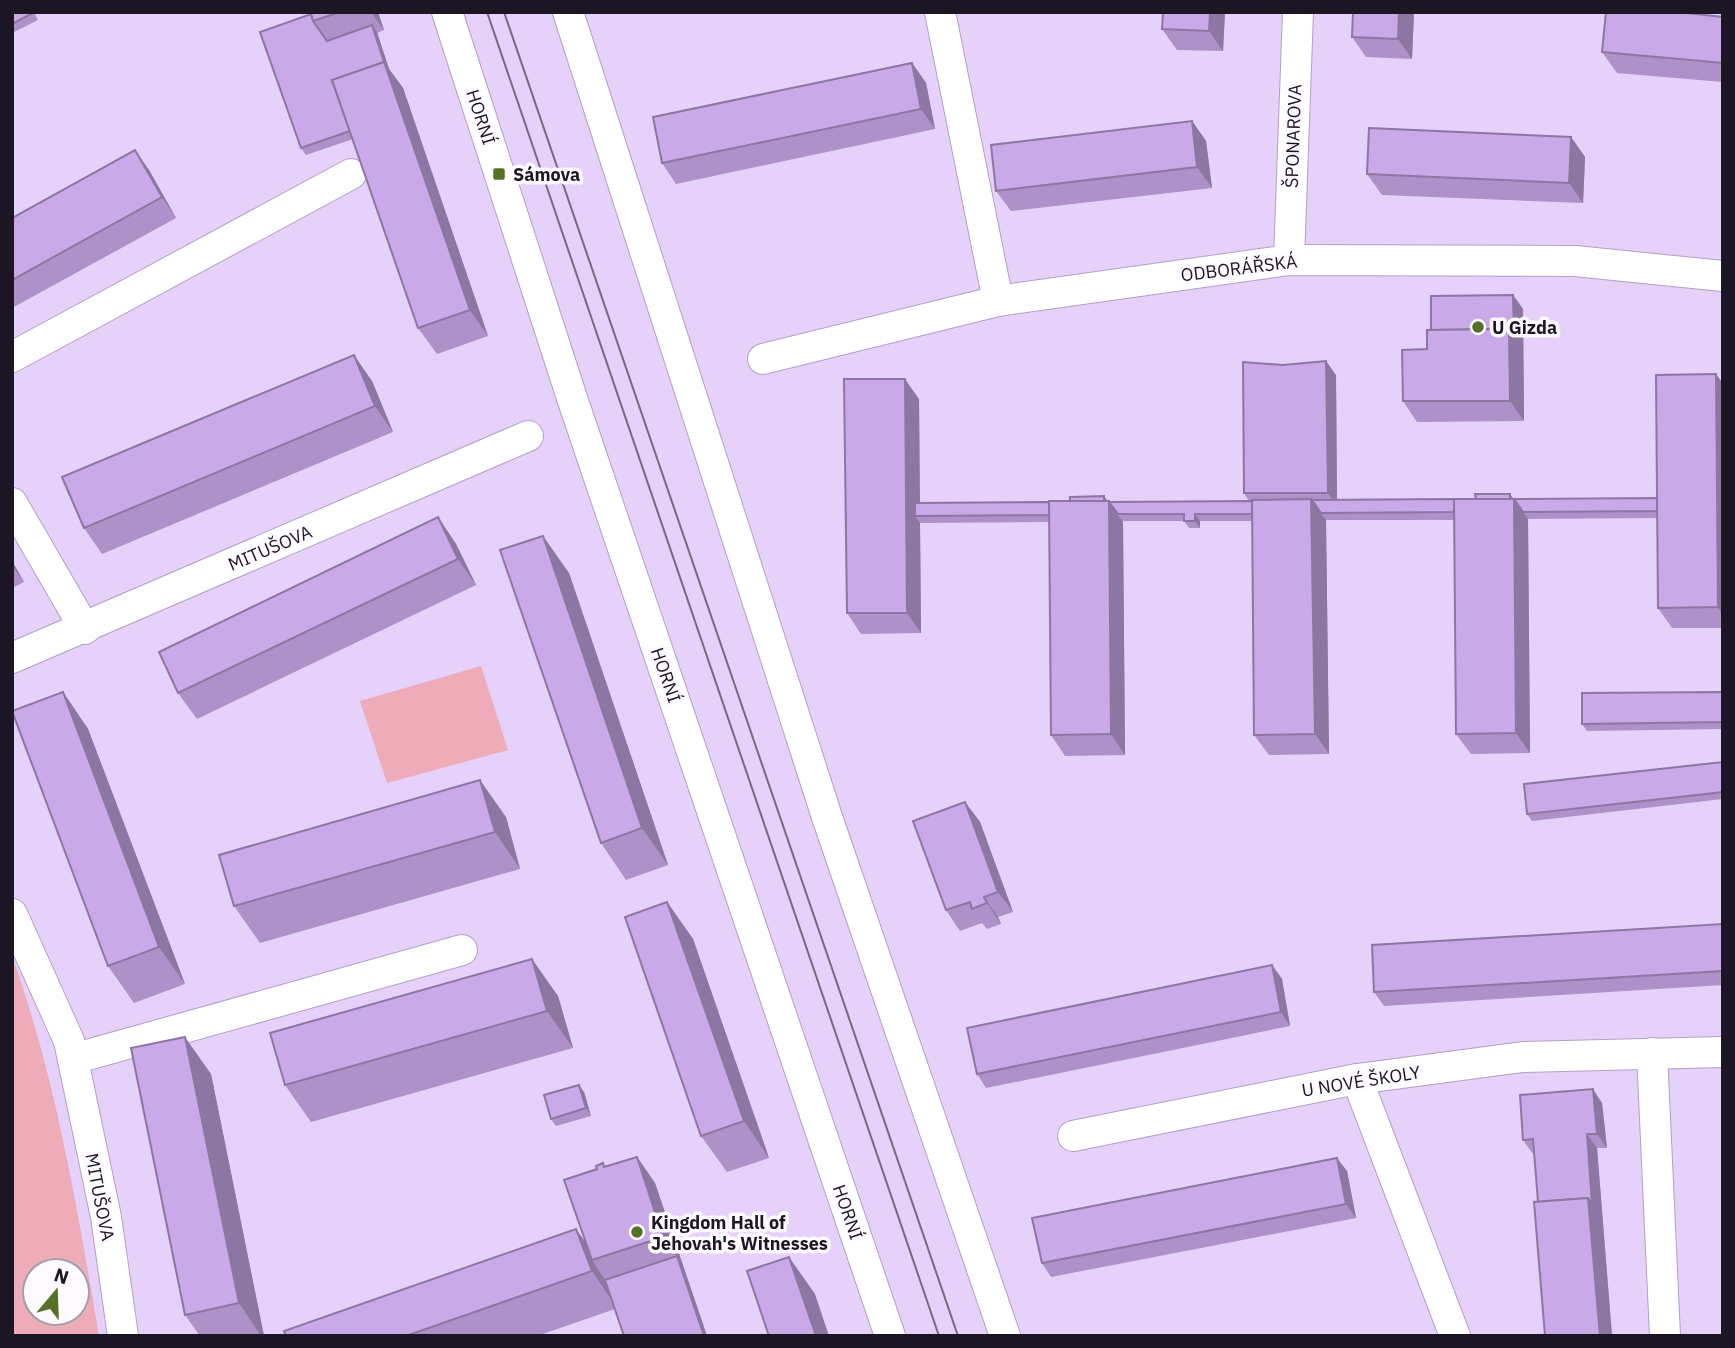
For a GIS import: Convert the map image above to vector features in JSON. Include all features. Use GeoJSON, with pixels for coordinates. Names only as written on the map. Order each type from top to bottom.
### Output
{"type":"FeatureCollection","features":[{"type":"Feature","properties":{"kind":"street","name":"HORNÍ"},"geometry":{"type":"LineString","coordinates":[[447,12],[572,398],[890,1336]]}},
{"type":"Feature","properties":{"kind":"street"},"geometry":{"type":"LineString","coordinates":[[568,12],[827,817],[1005,1336]]}},
{"type":"Feature","properties":{"kind":"street"},"geometry":{"type":"LineString","coordinates":[[940,12],[998,301]]}},
{"type":"Feature","properties":{"kind":"street","name":"ŠPONAROVA"},"geometry":{"type":"LineString","coordinates":[[1289,260],[1298,12]]}},
{"type":"Feature","properties":{"kind":"street"},"geometry":{"type":"LineString","coordinates":[[12,357],[351,174]]}},
{"type":"Feature","properties":{"kind":"street","name":"ODBORÁŘSKÁ"},"geometry":{"type":"LineString","coordinates":[[763,359],[998,301],[1289,260],[1575,261],[1723,276]]}},
{"type":"Feature","properties":{"kind":"street","name":"MITUŠOVA"},"geometry":{"type":"LineString","coordinates":[[12,658],[85,629],[528,436]]}},
{"type":"Feature","properties":{"kind":"street"},"geometry":{"type":"LineString","coordinates":[[12,503],[85,629]]}},
{"type":"Feature","properties":{"kind":"street","name":"MITUŠOVA"},"geometry":{"type":"LineString","coordinates":[[12,914],[69,1041],[106,1217],[123,1336]]}},
{"type":"Feature","properties":{"kind":"street"},"geometry":{"type":"LineString","coordinates":[[73,1059],[462,950]]}},
{"type":"Feature","properties":{"kind":"street","name":"U NOVÉ ŠKOLY"},"geometry":{"type":"LineString","coordinates":[[1073,1136],[1357,1079],[1523,1057],[1723,1052]]}},
{"type":"Feature","properties":{"kind":"street"},"geometry":{"type":"LineString","coordinates":[[1652,1053],[1665,1336]]}},
{"type":"Feature","properties":{"kind":"street"},"geometry":{"type":"LineString","coordinates":[[1357,1079],[1455,1336]]}},
{"type":"Feature","properties":{"kind":"shaded area"},"geometry":{"type":"Polygon","coordinates":[[[481,666],[508,750],[387,783],[360,701],[481,666]]]}},
{"type":"Feature","properties":{"kind":"shaded area"},"geometry":{"type":"Polygon","coordinates":[[[12,956],[53,1096],[85,1257],[21,1257],[21,1327],[91,1327],[91,1292],[99,1336],[12,1336],[12,956]]]}},
{"type":"Feature","properties":{"kind":"building"},"geometry":{"type":"Polygon","coordinates":[[[12,12],[33,12],[33,13],[12,24],[12,12]]]}},
{"type":"Feature","properties":{"kind":"building"},"geometry":{"type":"Polygon","coordinates":[[[310,12],[340,12],[313,21],[310,12]]]}},
{"type":"Feature","properties":{"kind":"building"},"geometry":{"type":"Polygon","coordinates":[[[1163,12],[1210,12],[1209,31],[1162,29],[1163,12]]]}},
{"type":"Feature","properties":{"kind":"building"},"geometry":{"type":"Polygon","coordinates":[[[1353,12],[1399,12],[1398,39],[1352,37],[1353,12]]]}},
{"type":"Feature","properties":{"kind":"building"},"geometry":{"type":"Polygon","coordinates":[[[1606,12],[1677,12],[1723,17],[1723,63],[1602,52],[1606,12]]]}},
{"type":"Feature","properties":{"kind":"building"},"geometry":{"type":"Polygon","coordinates":[[[311,14],[327,41],[372,25],[384,62],[332,80],[350,131],[301,148],[260,32],[311,14]]]}},
{"type":"Feature","properties":{"kind":"building"},"geometry":{"type":"Polygon","coordinates":[[[384,62],[470,310],[418,328],[332,80],[384,62]]]}},
{"type":"Feature","properties":{"kind":"building"},"geometry":{"type":"Polygon","coordinates":[[[912,63],[921,109],[662,163],[653,117],[912,63]]]}},
{"type":"Feature","properties":{"kind":"building"},"geometry":{"type":"Polygon","coordinates":[[[1192,121],[1197,167],[996,191],[991,145],[1192,121]]]}},
{"type":"Feature","properties":{"kind":"building"},"geometry":{"type":"Polygon","coordinates":[[[1369,128],[1571,137],[1569,183],[1367,174],[1369,128]]]}},
{"type":"Feature","properties":{"kind":"building"},"geometry":{"type":"Polygon","coordinates":[[[135,150],[162,197],[12,280],[12,218],[135,150]]]}},
{"type":"Feature","properties":{"kind":"building"},"geometry":{"type":"Polygon","coordinates":[[[1513,295],[1514,335],[1509,329],[1431,330],[1431,296],[1513,295]]]}},
{"type":"Feature","properties":{"kind":"building"},"geometry":{"type":"Polygon","coordinates":[[[1509,329],[1510,401],[1403,401],[1402,350],[1427,349],[1427,330],[1509,329]]]}},
{"type":"Feature","properties":{"kind":"building"},"geometry":{"type":"Polygon","coordinates":[[[354,355],[375,406],[84,528],[62,477],[354,355]]]}},
{"type":"Feature","properties":{"kind":"building"},"geometry":{"type":"Polygon","coordinates":[[[1326,361],[1328,493],[1244,493],[1243,362],[1283,365],[1326,361]]]}},
{"type":"Feature","properties":{"kind":"building"},"geometry":{"type":"Polygon","coordinates":[[[1716,374],[1718,607],[1658,608],[1656,375],[1716,374]]]}},
{"type":"Feature","properties":{"kind":"building"},"geometry":{"type":"Polygon","coordinates":[[[844,379],[905,379],[907,613],[847,613],[844,379]]]}},
{"type":"Feature","properties":{"kind":"building"},"geometry":{"type":"Polygon","coordinates":[[[1475,494],[1510,494],[1510,499],[1476,499],[1475,494]]]}},
{"type":"Feature","properties":{"kind":"building"},"geometry":{"type":"Polygon","coordinates":[[[1104,496],[1104,501],[1070,501],[1070,497],[1104,496]]]}},
{"type":"Feature","properties":{"kind":"building"},"geometry":{"type":"Polygon","coordinates":[[[1657,498],[1657,511],[1523,512],[1514,499],[1657,498]]]}},
{"type":"Feature","properties":{"kind":"building"},"geometry":{"type":"Polygon","coordinates":[[[1311,499],[1315,734],[1254,735],[1252,500],[1311,499]]]}},
{"type":"Feature","properties":{"kind":"building"},"geometry":{"type":"Polygon","coordinates":[[[1454,499],[1514,499],[1516,733],[1456,734],[1454,499]]]}},
{"type":"Feature","properties":{"kind":"building"},"geometry":{"type":"Polygon","coordinates":[[[1454,499],[1454,512],[1321,513],[1312,500],[1454,499]]]}},
{"type":"Feature","properties":{"kind":"building"},"geometry":{"type":"Polygon","coordinates":[[[1049,501],[1109,501],[1111,734],[1051,735],[1049,501]]]}},
{"type":"Feature","properties":{"kind":"building"},"geometry":{"type":"Polygon","coordinates":[[[1252,501],[1252,514],[1195,514],[1195,521],[1184,521],[1184,514],[1118,514],[1109,502],[1252,501]]]}},
{"type":"Feature","properties":{"kind":"building"},"geometry":{"type":"Polygon","coordinates":[[[1049,502],[1049,515],[915,516],[915,503],[1049,502]]]}},
{"type":"Feature","properties":{"kind":"building"},"geometry":{"type":"Polygon","coordinates":[[[438,517],[458,559],[178,693],[159,652],[438,517]]]}},
{"type":"Feature","properties":{"kind":"building"},"geometry":{"type":"Polygon","coordinates":[[[543,536],[642,828],[601,843],[500,550],[543,536]]]}},
{"type":"Feature","properties":{"kind":"building"},"geometry":{"type":"Polygon","coordinates":[[[63,692],[159,947],[108,966],[12,711],[63,692]]]}},
{"type":"Feature","properties":{"kind":"building"},"geometry":{"type":"Polygon","coordinates":[[[1723,692],[1723,722],[1582,724],[1582,693],[1723,692]]]}},
{"type":"Feature","properties":{"kind":"building"},"geometry":{"type":"Polygon","coordinates":[[[1723,762],[1723,792],[1527,814],[1524,784],[1723,762]]]}},
{"type":"Feature","properties":{"kind":"building"},"geometry":{"type":"Polygon","coordinates":[[[480,780],[495,832],[234,906],[219,855],[480,780]]]}},
{"type":"Feature","properties":{"kind":"building"},"geometry":{"type":"Polygon","coordinates":[[[965,802],[998,892],[984,897],[987,903],[972,909],[970,902],[946,910],[913,821],[965,802]]]}},
{"type":"Feature","properties":{"kind":"building"},"geometry":{"type":"Polygon","coordinates":[[[667,902],[744,1121],[701,1136],[625,917],[667,902]]]}},
{"type":"Feature","properties":{"kind":"building"},"geometry":{"type":"Polygon","coordinates":[[[1723,924],[1723,971],[1374,992],[1372,945],[1723,924]]]}},
{"type":"Feature","properties":{"kind":"building"},"geometry":{"type":"Polygon","coordinates":[[[532,959],[547,1011],[285,1085],[270,1033],[532,959]]]}},
{"type":"Feature","properties":{"kind":"building"},"geometry":{"type":"Polygon","coordinates":[[[1272,965],[1281,1012],[977,1074],[967,1028],[1272,965]]]}},
{"type":"Feature","properties":{"kind":"building"},"geometry":{"type":"Polygon","coordinates":[[[185,1037],[239,1303],[185,1315],[131,1048],[185,1037]]]}},
{"type":"Feature","properties":{"kind":"building"},"geometry":{"type":"Polygon","coordinates":[[[579,1085],[586,1108],[551,1119],[544,1095],[579,1085]]]}},
{"type":"Feature","properties":{"kind":"building"},"geometry":{"type":"Polygon","coordinates":[[[1593,1089],[1597,1134],[1587,1134],[1592,1204],[1588,1198],[1538,1202],[1533,1139],[1523,1140],[1520,1095],[1593,1089]]]}},
{"type":"Feature","properties":{"kind":"building"},"geometry":{"type":"Polygon","coordinates":[[[637,1157],[663,1237],[592,1260],[564,1180],[597,1169],[596,1166],[603,1163],[604,1167],[637,1157]]]}},
{"type":"Feature","properties":{"kind":"building"},"geometry":{"type":"Polygon","coordinates":[[[1337,1158],[1346,1204],[1042,1263],[1032,1218],[1337,1158]]]}},
{"type":"Feature","properties":{"kind":"building"},"geometry":{"type":"Polygon","coordinates":[[[1588,1198],[1600,1336],[1545,1336],[1534,1202],[1588,1198]]]}},
{"type":"Feature","properties":{"kind":"building"},"geometry":{"type":"Polygon","coordinates":[[[576,1229],[592,1271],[406,1336],[286,1336],[284,1331],[576,1229]]]}},
{"type":"Feature","properties":{"kind":"building"},"geometry":{"type":"Polygon","coordinates":[[[677,1256],[704,1336],[624,1336],[605,1280],[677,1256]]]}},
{"type":"Feature","properties":{"kind":"building"},"geometry":{"type":"Polygon","coordinates":[[[789,1257],[816,1336],[769,1336],[747,1271],[789,1257]]]}},
{"type":"Feature","properties":{"kind":"tram line"},"geometry":{"type":"LineString","coordinates":[[487,12],[939,1336]]}},
{"type":"Feature","properties":{"kind":"tram line"},"geometry":{"type":"LineString","coordinates":[[504,12],[958,1336]]}},
{"type":"Feature","properties":{"kind":"place","name":"Sámova"},"geometry":{"type":"Point","coordinates":[499,174]}},
{"type":"Feature","properties":{"kind":"place","name":"U Gizda"},"geometry":{"type":"Point","coordinates":[1478,327]}},
{"type":"Feature","properties":{"kind":"place","name":"Kingdom Hall of Jehovah's Witnesses"},"geometry":{"type":"Point","coordinates":[637,1232]}}]}
